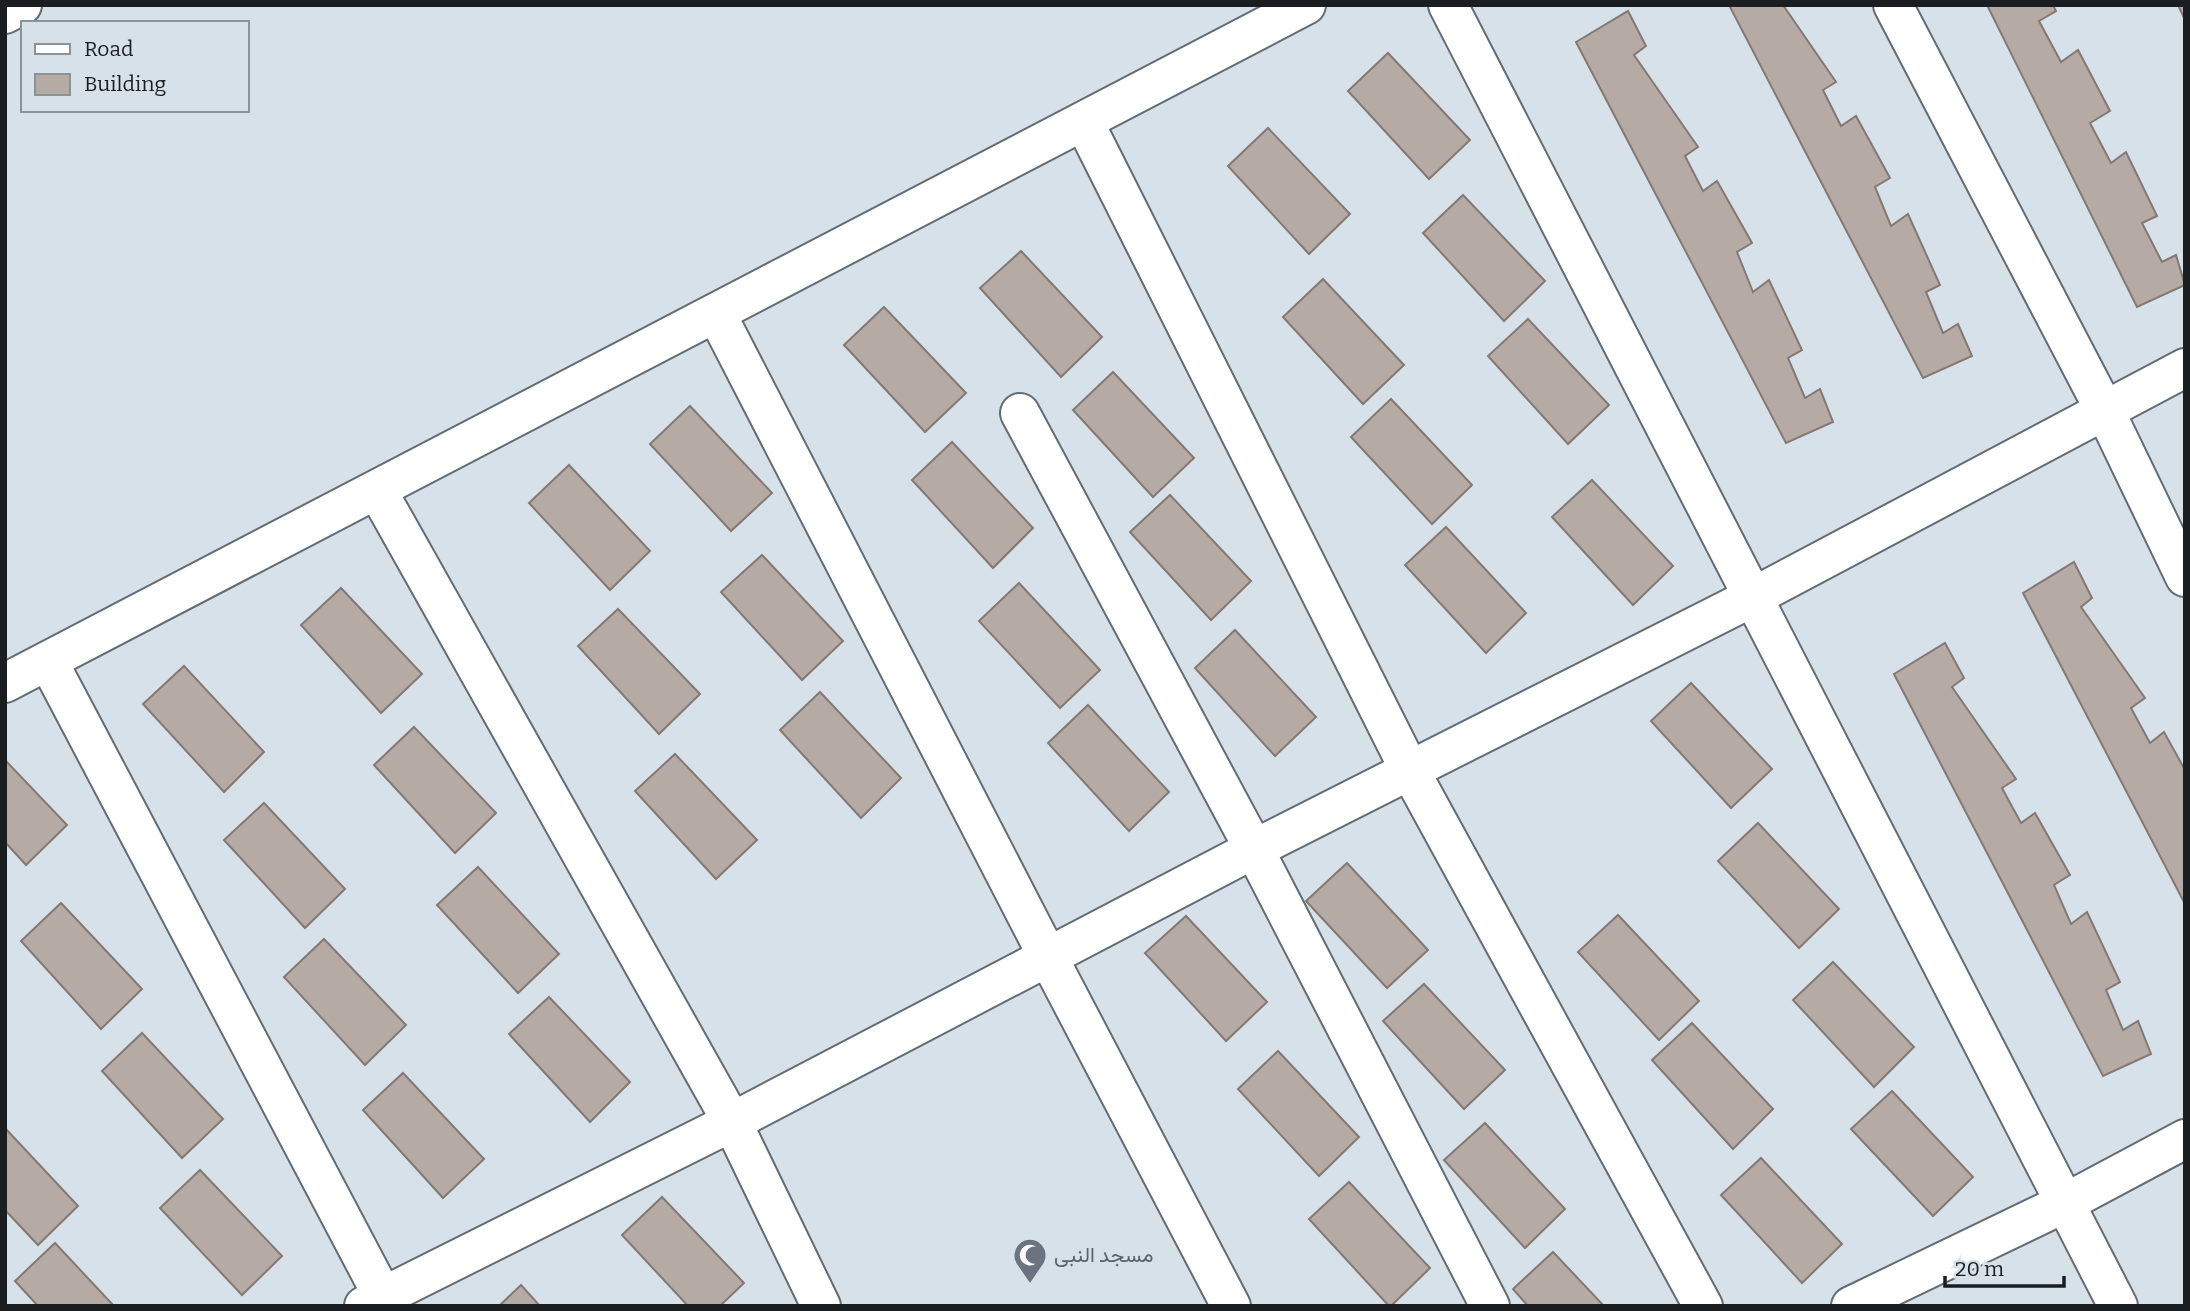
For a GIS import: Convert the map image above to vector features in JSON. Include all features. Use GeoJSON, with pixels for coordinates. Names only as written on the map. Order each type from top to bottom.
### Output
{"type":"FeatureCollection","features":[{"type":"Feature","properties":{"kind":"street"},"geometry":{"type":"LineString","coordinates":[[5,14],[22,5]]}},
{"type":"Feature","properties":{"kind":"street"},"geometry":{"type":"LineString","coordinates":[[5,683],[1306,5]]}},
{"type":"Feature","properties":{"kind":"street"},"geometry":{"type":"LineString","coordinates":[[1448,5],[2118,1306]]}},
{"type":"Feature","properties":{"kind":"street"},"geometry":{"type":"LineString","coordinates":[[1893,5],[2105,411],[2185,577]]}},
{"type":"Feature","properties":{"kind":"street"},"geometry":{"type":"LineString","coordinates":[[1084,121],[1409,769],[1703,1306]]}},
{"type":"Feature","properties":{"kind":"street"},"geometry":{"type":"LineString","coordinates":[[716,313],[1047,956],[1231,1306]]}},
{"type":"Feature","properties":{"kind":"street"},"geometry":{"type":"LineString","coordinates":[[48,661],[378,1303],[1409,769],[1753,597],[2185,368]]}},
{"type":"Feature","properties":{"kind":"street"},"geometry":{"type":"LineString","coordinates":[[1020,413],[1254,849],[1490,1306]]}},
{"type":"Feature","properties":{"kind":"street"},"geometry":{"type":"LineString","coordinates":[[377,490],[732,1122],[821,1306]]}},
{"type":"Feature","properties":{"kind":"street"},"geometry":{"type":"LineString","coordinates":[[1851,1306],[2065,1203],[2185,1139]]}},
{"type":"Feature","properties":{"kind":"building"},"geometry":{"type":"Polygon","coordinates":[[[1729,5],[1783,5],[1836,82],[1823,90],[1841,126],[1856,116],[1890,178],[1875,187],[1891,226],[1908,214],[1940,285],[1926,292],[1943,333],[1958,324],[1972,356],[1923,378],[1729,5]]]}},
{"type":"Feature","properties":{"kind":"building"},"geometry":{"type":"Polygon","coordinates":[[[1987,5],[2053,5],[2056,11],[2039,21],[2061,62],[2078,50],[2110,111],[2090,123],[2111,163],[2126,152],[2157,216],[2142,223],[2162,262],[2176,255],[2185,285],[2137,307],[1987,5]]]}},
{"type":"Feature","properties":{"kind":"building"},"geometry":{"type":"Polygon","coordinates":[[[2178,5],[2185,5],[2185,20],[2178,5]]]}},
{"type":"Feature","properties":{"kind":"building"},"geometry":{"type":"Polygon","coordinates":[[[1628,11],[1646,46],[1634,55],[1698,147],[1685,156],[1703,191],[1717,181],[1752,243],[1737,252],[1753,292],[1769,280],[1802,350],[1788,358],[1805,398],[1820,389],[1833,422],[1786,443],[1576,42],[1628,11]]]}},
{"type":"Feature","properties":{"kind":"building"},"geometry":{"type":"Polygon","coordinates":[[[1388,53],[1470,140],[1429,179],[1348,91],[1388,53]]]}},
{"type":"Feature","properties":{"kind":"building"},"geometry":{"type":"Polygon","coordinates":[[[1268,128],[1350,214],[1309,254],[1228,166],[1268,128]]]}},
{"type":"Feature","properties":{"kind":"building"},"geometry":{"type":"Polygon","coordinates":[[[1463,195],[1545,281],[1504,321],[1423,233],[1463,195]]]}},
{"type":"Feature","properties":{"kind":"building"},"geometry":{"type":"Polygon","coordinates":[[[1021,251],[1102,337],[1061,377],[980,288],[1021,251]]]}},
{"type":"Feature","properties":{"kind":"building"},"geometry":{"type":"Polygon","coordinates":[[[1323,279],[1404,365],[1363,404],[1283,317],[1323,279]]]}},
{"type":"Feature","properties":{"kind":"building"},"geometry":{"type":"Polygon","coordinates":[[[884,307],[966,393],[925,432],[844,345],[884,307]]]}},
{"type":"Feature","properties":{"kind":"building"},"geometry":{"type":"Polygon","coordinates":[[[1528,319],[1609,405],[1568,444],[1488,356],[1528,319]]]}},
{"type":"Feature","properties":{"kind":"building"},"geometry":{"type":"Polygon","coordinates":[[[1113,372],[1194,458],[1153,497],[1073,410],[1113,372]]]}},
{"type":"Feature","properties":{"kind":"building"},"geometry":{"type":"Polygon","coordinates":[[[1391,399],[1472,485],[1432,524],[1351,437],[1391,399]]]}},
{"type":"Feature","properties":{"kind":"building"},"geometry":{"type":"Polygon","coordinates":[[[690,406],[772,493],[731,531],[650,444],[690,406]]]}},
{"type":"Feature","properties":{"kind":"building"},"geometry":{"type":"Polygon","coordinates":[[[952,442],[1033,528],[993,568],[912,480],[952,442]]]}},
{"type":"Feature","properties":{"kind":"building"},"geometry":{"type":"Polygon","coordinates":[[[569,465],[650,551],[610,590],[529,503],[569,465]]]}},
{"type":"Feature","properties":{"kind":"building"},"geometry":{"type":"Polygon","coordinates":[[[1592,480],[1673,566],[1633,605],[1552,517],[1592,480]]]}},
{"type":"Feature","properties":{"kind":"building"},"geometry":{"type":"Polygon","coordinates":[[[1170,495],[1251,581],[1211,620],[1130,532],[1170,495]]]}},
{"type":"Feature","properties":{"kind":"building"},"geometry":{"type":"Polygon","coordinates":[[[1446,527],[1526,613],[1486,653],[1405,565],[1446,527]]]}},
{"type":"Feature","properties":{"kind":"building"},"geometry":{"type":"Polygon","coordinates":[[[762,555],[843,641],[802,680],[721,592],[762,555]]]}},
{"type":"Feature","properties":{"kind":"building"},"geometry":{"type":"Polygon","coordinates":[[[2074,562],[2092,598],[2081,607],[2145,698],[2131,708],[2150,743],[2164,732],[2185,770],[2185,904],[2023,593],[2074,562]]]}},
{"type":"Feature","properties":{"kind":"building"},"geometry":{"type":"Polygon","coordinates":[[[1019,583],[1100,670],[1060,708],[979,621],[1019,583]]]}},
{"type":"Feature","properties":{"kind":"building"},"geometry":{"type":"Polygon","coordinates":[[[341,588],[422,674],[381,713],[301,625],[341,588]]]}},
{"type":"Feature","properties":{"kind":"building"},"geometry":{"type":"Polygon","coordinates":[[[618,609],[700,694],[659,734],[578,646],[618,609]]]}},
{"type":"Feature","properties":{"kind":"building"},"geometry":{"type":"Polygon","coordinates":[[[1235,630],[1316,717],[1275,756],[1195,668],[1235,630]]]}},
{"type":"Feature","properties":{"kind":"building"},"geometry":{"type":"Polygon","coordinates":[[[1945,643],[1964,678],[1952,687],[2016,779],[2002,788],[2021,823],[2035,813],[2070,875],[2054,885],[2071,924],[2087,912],[2120,982],[2106,990],[2123,1030],[2138,1021],[2151,1054],[2103,1076],[1894,674],[1945,643]]]}},
{"type":"Feature","properties":{"kind":"building"},"geometry":{"type":"Polygon","coordinates":[[[184,666],[264,752],[224,792],[143,704],[184,666]]]}},
{"type":"Feature","properties":{"kind":"building"},"geometry":{"type":"Polygon","coordinates":[[[1691,683],[1772,769],[1731,808],[1651,721],[1691,683]]]}},
{"type":"Feature","properties":{"kind":"building"},"geometry":{"type":"Polygon","coordinates":[[[820,692],[901,778],[861,818],[780,730],[820,692]]]}},
{"type":"Feature","properties":{"kind":"building"},"geometry":{"type":"Polygon","coordinates":[[[1088,705],[1169,792],[1129,831],[1048,743],[1088,705]]]}},
{"type":"Feature","properties":{"kind":"building"},"geometry":{"type":"Polygon","coordinates":[[[414,727],[496,813],[455,853],[374,765],[414,727]]]}},
{"type":"Feature","properties":{"kind":"building"},"geometry":{"type":"Polygon","coordinates":[[[675,754],[757,840],[716,879],[635,791],[675,754]]]}},
{"type":"Feature","properties":{"kind":"building"},"geometry":{"type":"Polygon","coordinates":[[[5,760],[67,825],[26,865],[5,842],[5,760]]]}},
{"type":"Feature","properties":{"kind":"building"},"geometry":{"type":"Polygon","coordinates":[[[264,803],[345,889],[305,928],[224,840],[264,803]]]}},
{"type":"Feature","properties":{"kind":"building"},"geometry":{"type":"Polygon","coordinates":[[[1758,823],[1839,909],[1799,948],[1718,861],[1758,823]]]}},
{"type":"Feature","properties":{"kind":"building"},"geometry":{"type":"Polygon","coordinates":[[[1347,863],[1428,950],[1387,988],[1306,901],[1347,863]]]}},
{"type":"Feature","properties":{"kind":"building"},"geometry":{"type":"Polygon","coordinates":[[[478,867],[559,954],[518,993],[437,905],[478,867]]]}},
{"type":"Feature","properties":{"kind":"building"},"geometry":{"type":"Polygon","coordinates":[[[61,903],[142,989],[101,1029],[21,941],[61,903]]]}},
{"type":"Feature","properties":{"kind":"building"},"geometry":{"type":"Polygon","coordinates":[[[1618,915],[1699,1001],[1659,1040],[1578,952],[1618,915]]]}},
{"type":"Feature","properties":{"kind":"building"},"geometry":{"type":"Polygon","coordinates":[[[1186,916],[1267,1002],[1226,1041],[1145,953],[1186,916]]]}},
{"type":"Feature","properties":{"kind":"building"},"geometry":{"type":"Polygon","coordinates":[[[324,939],[406,1025],[365,1065],[284,977],[324,939]]]}},
{"type":"Feature","properties":{"kind":"building"},"geometry":{"type":"Polygon","coordinates":[[[1833,962],[1914,1047],[1874,1087],[1793,1000],[1833,962]]]}},
{"type":"Feature","properties":{"kind":"building"},"geometry":{"type":"Polygon","coordinates":[[[1424,984],[1505,1070],[1464,1109],[1383,1021],[1424,984]]]}},
{"type":"Feature","properties":{"kind":"building"},"geometry":{"type":"Polygon","coordinates":[[[549,997],[630,1082],[590,1122],[509,1034],[549,997]]]}},
{"type":"Feature","properties":{"kind":"building"},"geometry":{"type":"Polygon","coordinates":[[[1692,1023],[1773,1109],[1733,1149],[1652,1060],[1692,1023]]]}},
{"type":"Feature","properties":{"kind":"building"},"geometry":{"type":"Polygon","coordinates":[[[142,1033],[223,1119],[182,1158],[102,1071],[142,1033]]]}},
{"type":"Feature","properties":{"kind":"building"},"geometry":{"type":"Polygon","coordinates":[[[1278,1051],[1359,1137],[1319,1176],[1238,1089],[1278,1051]]]}},
{"type":"Feature","properties":{"kind":"building"},"geometry":{"type":"Polygon","coordinates":[[[403,1073],[484,1159],[443,1198],[363,1110],[403,1073]]]}},
{"type":"Feature","properties":{"kind":"building"},"geometry":{"type":"Polygon","coordinates":[[[1892,1091],[1973,1177],[1933,1216],[1851,1129],[1892,1091]]]}},
{"type":"Feature","properties":{"kind":"building"},"geometry":{"type":"Polygon","coordinates":[[[1485,1123],[1565,1209],[1525,1248],[1444,1160],[1485,1123]]]}},
{"type":"Feature","properties":{"kind":"building"},"geometry":{"type":"Polygon","coordinates":[[[5,1128],[78,1206],[38,1245],[5,1210],[5,1128]]]}},
{"type":"Feature","properties":{"kind":"building"},"geometry":{"type":"Polygon","coordinates":[[[1761,1158],[1842,1244],[1802,1283],[1721,1195],[1761,1158]]]}},
{"type":"Feature","properties":{"kind":"building"},"geometry":{"type":"Polygon","coordinates":[[[200,1170],[282,1256],[242,1295],[160,1208],[200,1170]]]}},
{"type":"Feature","properties":{"kind":"building"},"geometry":{"type":"Polygon","coordinates":[[[1349,1182],[1430,1268],[1391,1306],[1309,1219],[1349,1182]]]}},
{"type":"Feature","properties":{"kind":"building"},"geometry":{"type":"Polygon","coordinates":[[[662,1197],[744,1283],[720,1306],[688,1306],[622,1235],[662,1197]]]}},
{"type":"Feature","properties":{"kind":"building"},"geometry":{"type":"Polygon","coordinates":[[[55,1243],[114,1306],[38,1306],[15,1281],[55,1243]]]}},
{"type":"Feature","properties":{"kind":"building"},"geometry":{"type":"Polygon","coordinates":[[[1553,1252],[1604,1306],[1528,1306],[1513,1289],[1553,1252]]]}},
{"type":"Feature","properties":{"kind":"building"},"geometry":{"type":"Polygon","coordinates":[[[521,1285],[540,1306],[499,1306],[521,1285]]]}},
{"type":"Feature","properties":{"kind":"place","name":"مسجد النبی"},"geometry":{"type":"Point","coordinates":[1030,1285]}}]}
